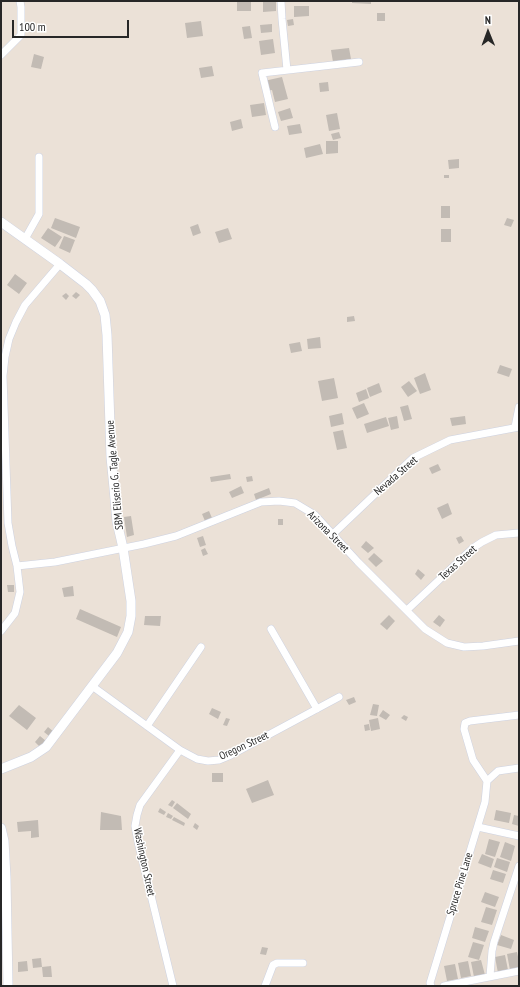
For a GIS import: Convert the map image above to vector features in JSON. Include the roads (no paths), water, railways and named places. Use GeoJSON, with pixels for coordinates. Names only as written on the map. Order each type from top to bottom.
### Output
{"type":"FeatureCollection","features":[{"type":"Feature","properties":{"kind":"street"},"geometry":{"type":"LineString","coordinates":[[1,55],[21,35],[20,1]]}},
{"type":"Feature","properties":{"kind":"street"},"geometry":{"type":"LineString","coordinates":[[281,1],[287,70]]}},
{"type":"Feature","properties":{"kind":"street"},"geometry":{"type":"LineString","coordinates":[[275,127],[262,72],[359,62]]}},
{"type":"Feature","properties":{"kind":"street"},"geometry":{"type":"LineString","coordinates":[[25,239],[39,214],[39,157]]}},
{"type":"Feature","properties":{"kind":"street","name":"SBM Eliserio G. Tagle Avenue"},"geometry":{"type":"LineString","coordinates":[[1,222],[86,284],[100,301],[105,315],[111,457],[117,522],[123,548],[131,601],[131,616],[128,632],[117,653],[46,748],[31,757],[1,769]]}},
{"type":"Feature","properties":{"kind":"street"},"geometry":{"type":"LineString","coordinates":[[1,631],[15,613],[20,592],[17,566],[8,523],[2,376],[5,357],[9,339],[25,305],[60,264]]}},
{"type":"Feature","properties":{"kind":"street"},"geometry":{"type":"LineString","coordinates":[[517,427],[519,407]]}},
{"type":"Feature","properties":{"kind":"street","name":"Nevada Street"},"geometry":{"type":"LineString","coordinates":[[332,535],[413,458],[450,440],[517,427]]}},
{"type":"Feature","properties":{"kind":"street","name":"Arizona Street"},"geometry":{"type":"LineString","coordinates":[[17,566],[55,562],[176,536],[261,502],[279,500],[295,503],[314,515],[358,562],[425,629],[447,643],[464,647],[519,641]]}},
{"type":"Feature","properties":{"kind":"street","name":"Texas Street"},"geometry":{"type":"LineString","coordinates":[[407,610],[473,548],[496,535],[519,533]]}},
{"type":"Feature","properties":{"kind":"street"},"geometry":{"type":"LineString","coordinates":[[271,629],[317,709]]}},
{"type":"Feature","properties":{"kind":"street"},"geometry":{"type":"LineString","coordinates":[[147,726],[201,647]]}},
{"type":"Feature","properties":{"kind":"street","name":"Oregon Street"},"geometry":{"type":"LineString","coordinates":[[92,686],[180,750],[197,759],[208,761],[218,760],[231,755],[339,697]]}},
{"type":"Feature","properties":{"kind":"street"},"geometry":{"type":"LineString","coordinates":[[519,715],[470,721],[465,723],[464,729],[473,760],[487,781],[498,771],[519,768]]}},
{"type":"Feature","properties":{"kind":"street","name":"Washington Street"},"geometry":{"type":"LineString","coordinates":[[173,986],[135,826],[140,805],[180,750]]}},
{"type":"Feature","properties":{"kind":"street","name":"Spruce Pine Lane"},"geometry":{"type":"LineString","coordinates":[[430,986],[485,802],[487,781]]}},
{"type":"Feature","properties":{"kind":"street"},"geometry":{"type":"LineString","coordinates":[[478,827],[519,836]]}},
{"type":"Feature","properties":{"kind":"street"},"geometry":{"type":"LineString","coordinates":[[1,828],[4,841],[6,878],[8,986]]}},
{"type":"Feature","properties":{"kind":"street"},"geometry":{"type":"LineString","coordinates":[[490,976],[494,942],[519,866]]}},
{"type":"Feature","properties":{"kind":"street"},"geometry":{"type":"LineString","coordinates":[[265,986],[273,965],[277,963],[303,963]]}},
{"type":"Feature","properties":{"kind":"street"},"geometry":{"type":"LineString","coordinates":[[444,986],[519,971]]}}]}
